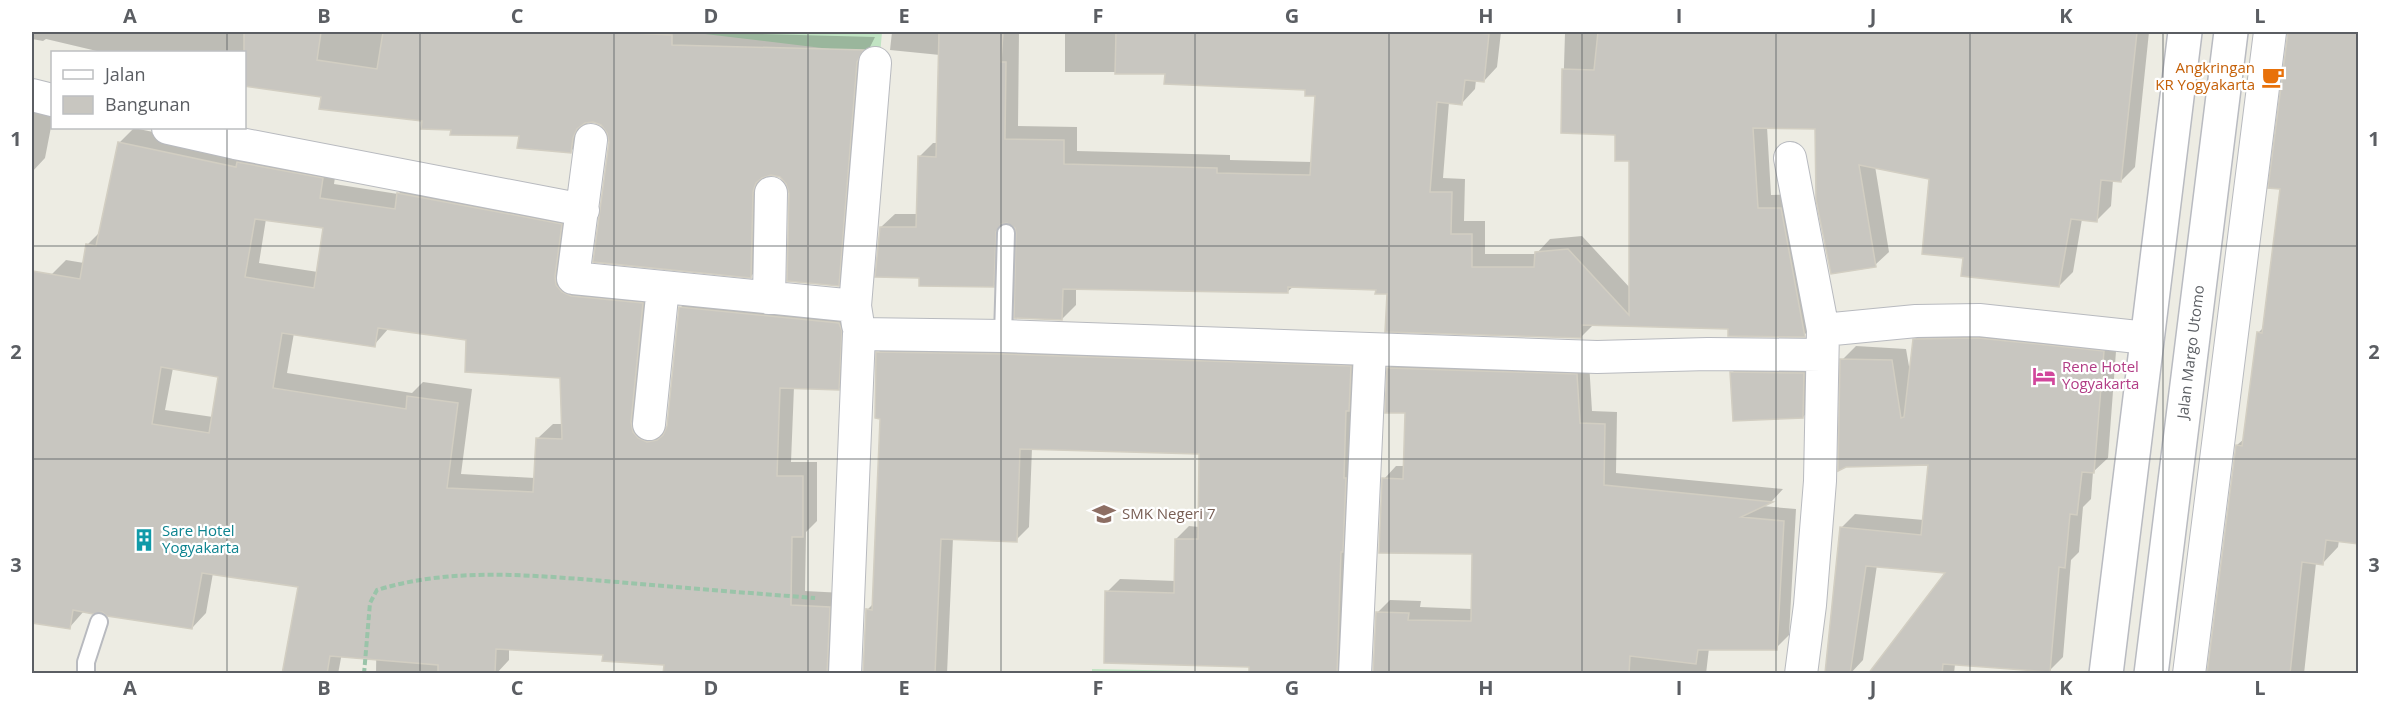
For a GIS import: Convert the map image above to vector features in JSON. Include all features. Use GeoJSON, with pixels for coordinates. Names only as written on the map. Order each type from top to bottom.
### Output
{"type":"FeatureCollection","features":[{"type":"Feature","properties":{"kind":"main road"},"geometry":{"type":"LineString","coordinates":[[2106,674],[2185,32]]}},
{"type":"Feature","properties":{"kind":"main road","name":"Jalan Margo Utomo"},"geometry":{"type":"LineString","coordinates":[[2151,674],[2231,32]]}},
{"type":"Feature","properties":{"kind":"main road"},"geometry":{"type":"LineString","coordinates":[[2157,256],[2202,262]]}},
{"type":"Feature","properties":{"kind":"main road"},"geometry":{"type":"LineString","coordinates":[[2135,436],[2180,441]]}},
{"type":"Feature","properties":{"kind":"main road"},"geometry":{"type":"LineString","coordinates":[[2113,611],[2158,615]]}},
{"type":"Feature","properties":{"kind":"street"},"geometry":{"type":"LineString","coordinates":[[2189,674],[2270,32]]}},
{"type":"Feature","properties":{"kind":"street"},"geometry":{"type":"LineString","coordinates":[[845,674],[857,320],[875,63]]}},
{"type":"Feature","properties":{"kind":"street"},"geometry":{"type":"LineString","coordinates":[[32,95],[51,100]]}},
{"type":"Feature","properties":{"kind":"street"},"geometry":{"type":"LineString","coordinates":[[172,129],[234,143],[583,210]]}},
{"type":"Feature","properties":{"kind":"street"},"geometry":{"type":"LineString","coordinates":[[591,140],[573,278],[769,297],[857,320],[1003,336],[1370,351],[1597,357],[1708,354],[1822,342],[1916,321],[1979,320],[2147,338]]}},
{"type":"Feature","properties":{"kind":"street"},"geometry":{"type":"LineString","coordinates":[[1790,158],[1822,342],[1820,481],[1810,605],[1801,674]]}},
{"type":"Feature","properties":{"kind":"street"},"geometry":{"type":"LineString","coordinates":[[769,297],[771,193]]}},
{"type":"Feature","properties":{"kind":"street"},"geometry":{"type":"LineString","coordinates":[[649,424],[663,287]]}},
{"type":"Feature","properties":{"kind":"street"},"geometry":{"type":"LineString","coordinates":[[1355,674],[1370,351]]}},
{"type":"Feature","properties":{"kind":"lane"},"geometry":{"type":"LineString","coordinates":[[1003,336],[1006,233]]}},
{"type":"Feature","properties":{"kind":"lane"},"geometry":{"type":"LineString","coordinates":[[86,674],[86,662],[99,622]]}},
{"type":"Feature","properties":{"kind":"path"},"geometry":{"type":"LineString","coordinates":[[364,674],[370,603],[377,590],[455,574],[582,579],[848,601]]}},
{"type":"Feature","properties":{"kind":"green space"},"geometry":{"type":"Polygon","coordinates":[[[705,32],[882,32],[880,55],[705,34],[705,32]]]}},
{"type":"Feature","properties":{"kind":"green space"},"geometry":{"type":"Polygon","coordinates":[[[1092,669],[1244,672],[1244,673],[1092,674],[1092,669]]]}},
{"type":"Feature","properties":{"kind":"building"},"geometry":{"type":"Polygon","coordinates":[[[244,32],[321,32],[317,60],[377,69],[383,32],[611,32],[672,35],[672,45],[864,50],[857,62],[839,286],[787,281],[789,193],[780,177],[771,175],[762,178],[756,183],[753,192],[751,278],[593,262],[609,142],[607,133],[601,125],[593,122],[585,123],[577,129],[571,153],[517,148],[519,136],[450,135],[451,130],[421,129],[422,121],[319,109],[321,97],[246,86],[246,51],[244,51],[244,32]]]}},
{"type":"Feature","properties":{"kind":"building"},"geometry":{"type":"Polygon","coordinates":[[[939,32],[1003,32],[1001,62],[1006,62],[1005,139],[1064,140],[1064,164],[1217,168],[1217,173],[1310,175],[1315,96],[1305,96],[1305,90],[1164,84],[1165,74],[1115,74],[1116,32],[1462,32],[1489,34],[1484,82],[1465,80],[1462,105],[1437,102],[1430,192],[1452,192],[1451,234],[1472,234],[1472,267],[1534,267],[1535,252],[1568,249],[1629,315],[1629,161],[1615,161],[1615,135],[1561,133],[1562,69],[1594,70],[1598,32],[2137,32],[2121,182],[2101,180],[2097,222],[2071,219],[2059,287],[1961,276],[1963,258],[1922,254],[1929,179],[1859,165],[1876,267],[1831,274],[1816,200],[1815,129],[1753,128],[1758,208],[1781,208],[1805,337],[1728,336],[1728,329],[1582,325],[1581,338],[1385,332],[1387,294],[1375,294],[1376,290],[1288,287],[1288,293],[1063,289],[1062,320],[1014,318],[1016,233],[1015,228],[1007,223],[1001,224],[996,232],[994,287],[919,286],[919,278],[875,277],[880,227],[916,227],[918,156],[936,157],[939,32]]]}},
{"type":"Feature","properties":{"kind":"building"},"geometry":{"type":"Polygon","coordinates":[[[2288,32],[2358,32],[2358,544],[2326,540],[2323,565],[2302,562],[2290,674],[2207,674],[2236,445],[2242,446],[2257,332],[2262,333],[2280,189],[2268,188],[2288,32]]]}},
{"type":"Feature","properties":{"kind":"building"},"geometry":{"type":"Polygon","coordinates":[[[118,142],[236,167],[237,162],[323,178],[320,198],[395,209],[397,193],[562,224],[555,276],[556,285],[562,292],[571,296],[643,303],[631,422],[633,432],[638,438],[647,442],[657,440],[663,435],[667,426],[679,307],[839,323],[842,331],[839,390],[780,388],[777,476],[803,476],[803,537],[792,537],[791,605],[830,607],[827,674],[663,674],[664,665],[602,661],[603,655],[496,649],[495,674],[438,674],[438,665],[330,656],[327,674],[282,674],[298,587],[202,573],[192,629],[107,616],[102,612],[93,614],[73,610],[70,629],[32,623],[32,271],[80,279],[86,244],[96,246],[118,142]],[[255,219],[245,277],[314,288],[323,228],[255,219]],[[378,328],[375,347],[282,333],[273,388],[406,409],[407,396],[458,403],[447,488],[533,492],[536,438],[562,439],[560,378],[465,372],[466,340],[378,328]],[[161,367],[152,424],[209,433],[218,377],[161,367]]]}},
{"type":"Feature","properties":{"kind":"building"},"geometry":{"type":"Polygon","coordinates":[[[1978,338],[2104,351],[2094,473],[2082,472],[2077,515],[2070,514],[2065,568],[2059,567],[2050,672],[1943,664],[1942,674],[1868,674],[1945,573],[1866,566],[1850,674],[1825,673],[1840,527],[1921,535],[1928,465],[1846,467],[1838,471],[1840,359],[1892,360],[1901,418],[1904,417],[1913,339],[1978,338]]]}},
{"type":"Feature","properties":{"kind":"building","name":"SMK Negeri 7"},"geometry":{"type":"Polygon","coordinates":[[[876,352],[1351,366],[1349,411],[1346,411],[1344,478],[1346,478],[1337,674],[1249,674],[1249,667],[1104,663],[1105,591],[1174,593],[1175,539],[1198,539],[1199,454],[1020,449],[1017,542],[941,539],[935,674],[863,674],[866,609],[872,610],[880,419],[875,418],[876,352]]]}},
{"type":"Feature","properties":{"kind":"building"},"geometry":{"type":"Polygon","coordinates":[[[1387,368],[1577,374],[1580,423],[1605,424],[1604,485],[1773,502],[1741,517],[1784,521],[1777,650],[1698,650],[1696,664],[1630,656],[1629,674],[1373,674],[1376,612],[1409,613],[1408,620],[1471,621],[1472,554],[1379,553],[1382,478],[1403,479],[1405,413],[1385,413],[1387,368]]]}},
{"type":"Feature","properties":{"kind":"building"},"geometry":{"type":"Polygon","coordinates":[[[1730,372],[1804,373],[1803,418],[1733,421],[1730,372]]]}},
{"type":"Feature","properties":{"kind":"place","name":"Angkringan KR Yogyakarta"},"geometry":{"type":"Point","coordinates":[2273,77]}},
{"type":"Feature","properties":{"kind":"place","name":"Rene Hotel Yogyakarta"},"geometry":{"type":"Point","coordinates":[2044,376]}},
{"type":"Feature","properties":{"kind":"place","name":"SMK Negeri 7"},"geometry":{"type":"Point","coordinates":[1104,514]}},
{"type":"Feature","properties":{"kind":"place","name":"Sare Hotel Yogyakarta"},"geometry":{"type":"Point","coordinates":[144,540]}}]}
